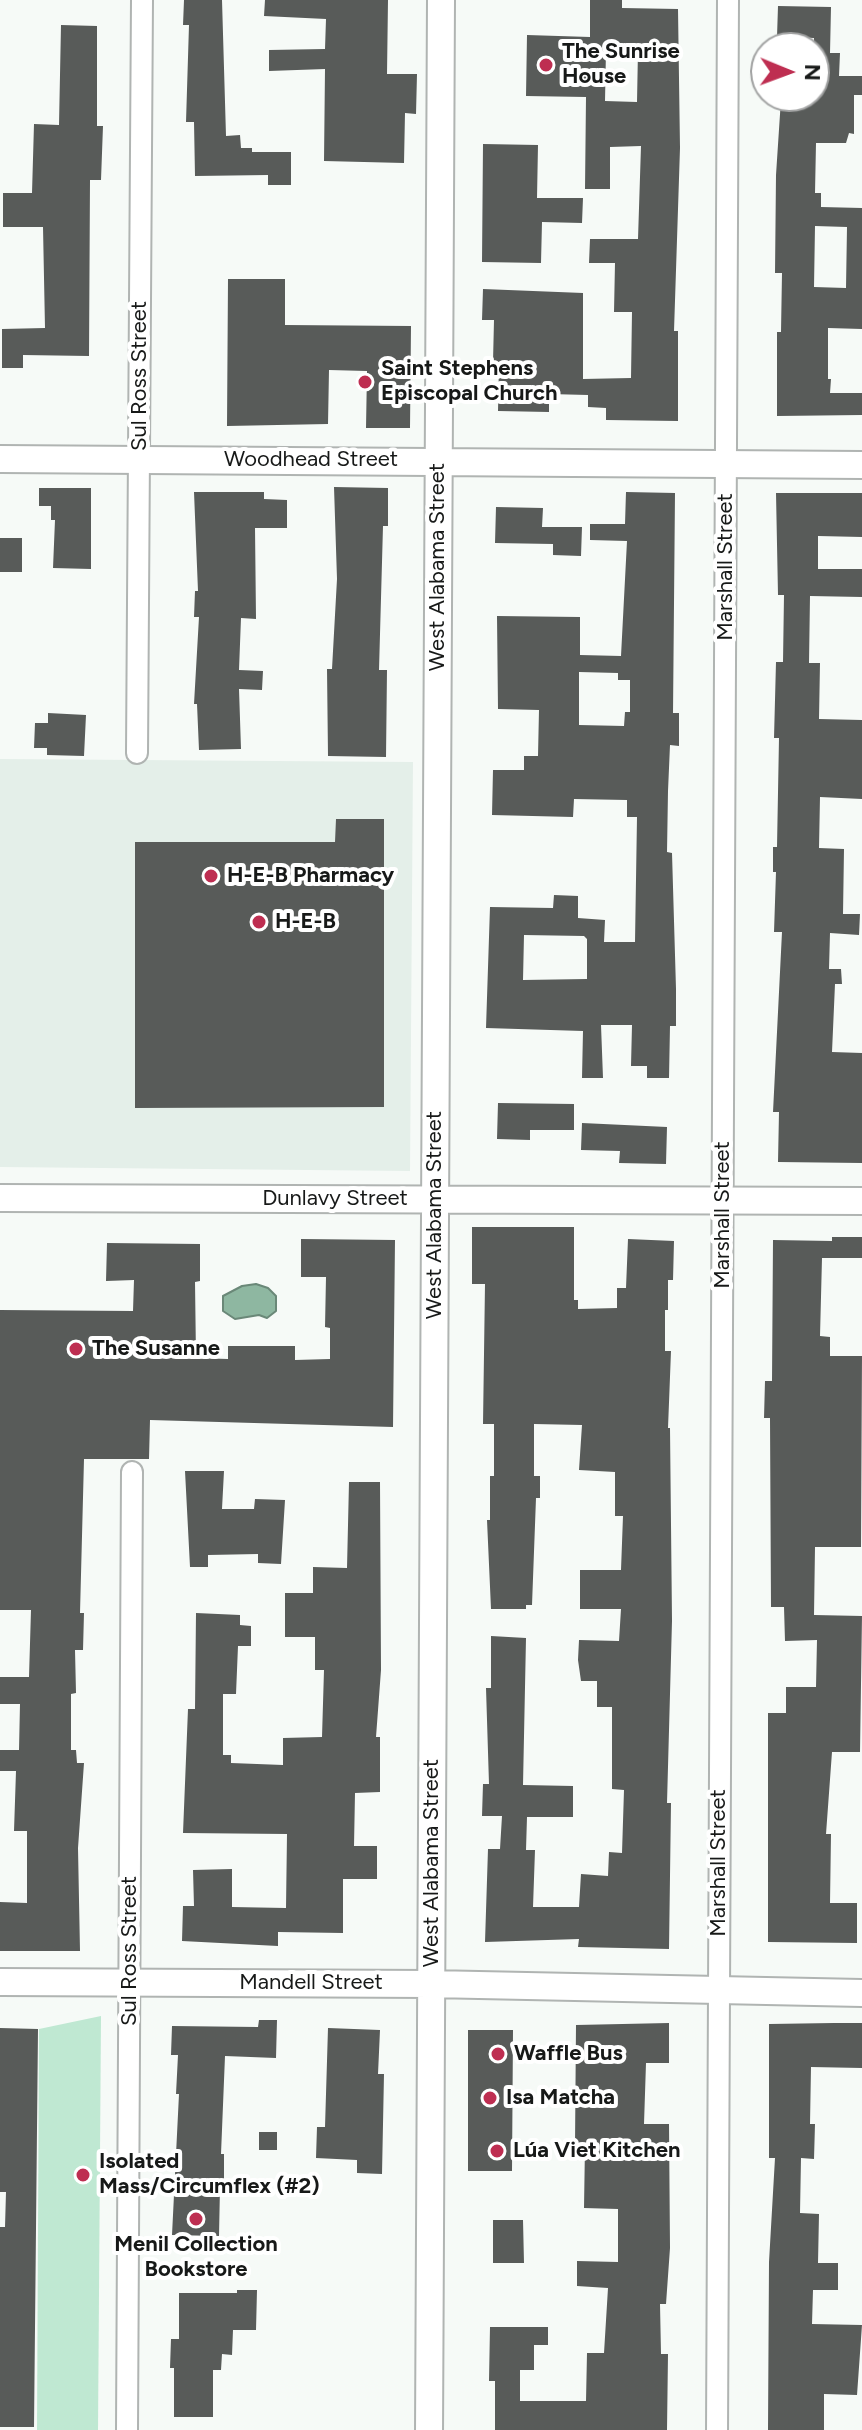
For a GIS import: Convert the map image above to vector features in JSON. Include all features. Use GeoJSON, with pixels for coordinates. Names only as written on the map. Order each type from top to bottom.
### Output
{"type":"FeatureCollection","features":[{"type":"Feature","properties":{"kind":"street","name":"Sul Ross Street"},"geometry":{"type":"LineString","coordinates":[[137,753],[142,0]]}},
{"type":"Feature","properties":{"kind":"street","name":"West Alabama Street"},"geometry":{"type":"LineString","coordinates":[[429,2430],[441,0]]}},
{"type":"Feature","properties":{"kind":"street","name":"Marshall Street"},"geometry":{"type":"LineString","coordinates":[[717,2430],[728,0]]}},
{"type":"Feature","properties":{"kind":"street","name":"Woodhead Street"},"geometry":{"type":"LineString","coordinates":[[0,459],[862,465]]}},
{"type":"Feature","properties":{"kind":"street","name":"Dunlavy Street"},"geometry":{"type":"LineString","coordinates":[[0,1198],[862,1201]]}},
{"type":"Feature","properties":{"kind":"street","name":"Sul Ross Street"},"geometry":{"type":"LineString","coordinates":[[127,2430],[132,1472]]}},
{"type":"Feature","properties":{"kind":"street","name":"Mandell Street"},"geometry":{"type":"LineString","coordinates":[[0,1982],[431,1984],[862,1993]]}},
{"type":"Feature","properties":{"kind":"shaded area"},"geometry":{"type":"Polygon","coordinates":[[[0,759],[413,762],[410,1171],[0,1167],[0,759]]]}},
{"type":"Feature","properties":{"kind":"shaded area"},"geometry":{"type":"Polygon","coordinates":[[[256,1284],[268,1288],[276,1296],[276,1311],[267,1318],[259,1315],[235,1319],[223,1311],[223,1296],[242,1286],[256,1284]]]}},
{"type":"Feature","properties":{"kind":"shaded area"},"geometry":{"type":"Polygon","coordinates":[[[101,2016],[98,2430],[37,2430],[39,2029],[101,2016]]]}},
{"type":"Feature","properties":{"kind":"building"},"geometry":{"type":"Polygon","coordinates":[[[184,0],[222,0],[226,136],[240,135],[241,148],[252,148],[252,152],[291,152],[291,185],[268,185],[268,175],[195,176],[194,122],[186,122],[189,25],[183,25],[184,0]]]}},
{"type":"Feature","properties":{"kind":"building"},"geometry":{"type":"Polygon","coordinates":[[[265,0],[388,0],[387,74],[417,74],[416,114],[405,113],[404,163],[324,161],[325,69],[269,71],[269,50],[325,49],[326,19],[264,16],[265,0]]]}},
{"type":"Feature","properties":{"kind":"building"},"geometry":{"type":"Polygon","coordinates":[[[590,0],[622,0],[622,8],[678,9],[680,148],[674,331],[678,331],[678,421],[606,420],[606,408],[588,407],[588,395],[549,394],[549,412],[498,411],[499,362],[493,362],[494,320],[482,320],[483,289],[583,293],[583,379],[631,378],[632,312],[614,312],[615,263],[589,263],[590,239],[638,239],[641,146],[610,147],[610,189],[585,189],[586,97],[526,96],[527,35],[590,37],[590,0]],[[606,50],[605,101],[637,102],[638,50],[606,50]]]}},
{"type":"Feature","properties":{"kind":"building"},"geometry":{"type":"Polygon","coordinates":[[[778,6],[831,7],[830,53],[830,32],[777,32],[778,6]]]}},
{"type":"Feature","properties":{"kind":"building"},"geometry":{"type":"Polygon","coordinates":[[[61,25],[97,26],[97,126],[103,126],[101,180],[90,180],[89,356],[23,355],[23,368],[2,368],[2,329],[45,328],[43,227],[3,227],[3,193],[32,193],[34,124],[59,125],[61,25]]]}},
{"type":"Feature","properties":{"kind":"building"},"geometry":{"type":"Polygon","coordinates":[[[830,53],[840,53],[839,76],[862,76],[862,95],[854,95],[854,134],[849,133],[846,143],[816,143],[815,193],[821,193],[821,207],[862,208],[862,329],[828,328],[828,379],[831,379],[830,393],[862,393],[862,415],[777,416],[777,332],[781,332],[782,273],[775,273],[780,112],[830,112],[830,53]],[[815,226],[814,287],[846,288],[847,227],[815,226]]]}},
{"type":"Feature","properties":{"kind":"building"},"geometry":{"type":"Polygon","coordinates":[[[483,144],[538,145],[537,198],[583,198],[582,223],[542,222],[541,263],[482,262],[483,144]]]}},
{"type":"Feature","properties":{"kind":"building"},"geometry":{"type":"Polygon","coordinates":[[[228,279],[285,279],[285,325],[411,326],[410,428],[366,428],[367,371],[329,370],[328,424],[227,426],[228,279]]]}},
{"type":"Feature","properties":{"kind":"building"},"geometry":{"type":"Polygon","coordinates":[[[334,487],[388,488],[388,526],[383,526],[379,670],[387,670],[386,757],[328,756],[327,669],[332,669],[337,579],[334,487]]]}},
{"type":"Feature","properties":{"kind":"building"},"geometry":{"type":"Polygon","coordinates":[[[39,488],[91,488],[91,569],[53,568],[55,520],[51,520],[51,506],[39,506],[39,488]]]}},
{"type":"Feature","properties":{"kind":"building"},"geometry":{"type":"Polygon","coordinates":[[[194,492],[264,492],[264,499],[287,500],[287,528],[255,528],[256,619],[241,618],[239,670],[263,671],[262,690],[239,689],[241,749],[199,750],[197,704],[194,704],[199,617],[194,617],[195,591],[198,591],[194,492]]]}},
{"type":"Feature","properties":{"kind":"building"},"geometry":{"type":"Polygon","coordinates":[[[626,492],[675,493],[673,713],[679,713],[679,746],[670,745],[668,791],[667,852],[672,853],[676,989],[676,1026],[670,1026],[669,1078],[647,1078],[647,1066],[631,1066],[632,1025],[601,1025],[603,1078],[582,1078],[583,1031],[486,1028],[490,907],[553,908],[554,895],[578,896],[578,918],[605,920],[604,942],[635,942],[637,817],[627,817],[627,800],[574,799],[573,817],[492,815],[493,770],[524,770],[524,756],[538,756],[539,710],[498,709],[497,616],[580,617],[580,655],[621,656],[627,541],[590,540],[590,524],[625,524],[626,492]],[[579,672],[579,725],[624,726],[625,712],[630,712],[630,680],[618,680],[618,673],[579,672]],[[524,935],[523,980],[587,979],[587,939],[584,936],[524,935]]]}},
{"type":"Feature","properties":{"kind":"building"},"geometry":{"type":"Polygon","coordinates":[[[776,493],[862,493],[862,537],[818,536],[818,569],[862,569],[862,597],[810,596],[809,663],[820,663],[819,719],[862,720],[862,799],[820,797],[819,848],[844,849],[843,914],[860,914],[859,935],[830,933],[829,969],[841,969],[842,984],[835,984],[832,1052],[862,1053],[862,1163],[778,1162],[779,1112],[773,1112],[782,932],[774,932],[776,872],[773,872],[773,847],[777,847],[779,738],[774,738],[776,662],[783,662],[784,595],[778,595],[776,493]]]}},
{"type":"Feature","properties":{"kind":"building"},"geometry":{"type":"Polygon","coordinates":[[[496,507],[543,508],[542,527],[582,527],[581,556],[553,555],[553,544],[495,543],[496,507]]]}},
{"type":"Feature","properties":{"kind":"building"},"geometry":{"type":"Polygon","coordinates":[[[0,538],[22,538],[22,572],[0,572],[0,538]]]}},
{"type":"Feature","properties":{"kind":"building"},"geometry":{"type":"Polygon","coordinates":[[[48,713],[86,715],[84,756],[47,755],[47,748],[34,748],[35,723],[48,723],[48,713]]]}},
{"type":"Feature","properties":{"kind":"building","name":"H-E-B"},"geometry":{"type":"Polygon","coordinates":[[[336,819],[384,819],[384,1107],[135,1108],[135,842],[335,842],[336,819]]]}},
{"type":"Feature","properties":{"kind":"building"},"geometry":{"type":"Polygon","coordinates":[[[498,1103],[574,1104],[574,1130],[530,1130],[530,1140],[497,1139],[498,1103]]]}},
{"type":"Feature","properties":{"kind":"building"},"geometry":{"type":"Polygon","coordinates":[[[582,1123],[667,1127],[666,1164],[619,1163],[620,1151],[581,1150],[582,1123]]]}},
{"type":"Feature","properties":{"kind":"building"},"geometry":{"type":"Polygon","coordinates":[[[472,1227],[574,1227],[574,1300],[578,1300],[578,1309],[617,1308],[617,1288],[626,1288],[628,1239],[674,1241],[673,1280],[668,1280],[668,1310],[665,1310],[665,1351],[671,1351],[668,1428],[672,1621],[667,1803],[671,1803],[669,1949],[578,1947],[579,1939],[485,1942],[488,1849],[500,1849],[502,1816],[482,1816],[483,1784],[489,1784],[486,1688],[491,1688],[491,1636],[526,1638],[523,1785],[573,1786],[573,1817],[527,1817],[526,1850],[535,1850],[533,1907],[579,1907],[581,1874],[608,1876],[609,1852],[622,1853],[624,1790],[612,1789],[612,1707],[597,1707],[597,1681],[581,1681],[578,1660],[579,1640],[619,1641],[621,1609],[580,1609],[580,1570],[621,1570],[623,1516],[615,1516],[615,1472],[579,1470],[582,1425],[534,1424],[534,1476],[540,1476],[540,1498],[536,1498],[532,1605],[526,1605],[526,1609],[491,1609],[487,1520],[490,1520],[490,1476],[494,1476],[494,1424],[483,1424],[485,1284],[472,1284],[472,1227]]]}},
{"type":"Feature","properties":{"kind":"building"},"geometry":{"type":"Polygon","coordinates":[[[832,1237],[862,1237],[862,1258],[822,1258],[820,1336],[830,1337],[830,1356],[862,1356],[861,1547],[815,1547],[814,1615],[862,1616],[860,1752],[832,1752],[826,1834],[831,1834],[830,1903],[857,1903],[857,1943],[768,1942],[768,1713],[786,1713],[786,1687],[816,1687],[817,1640],[785,1641],[784,1607],[771,1607],[770,1418],[764,1418],[765,1381],[772,1381],[773,1240],[832,1241],[832,1237]]]}},
{"type":"Feature","properties":{"kind":"building"},"geometry":{"type":"Polygon","coordinates":[[[301,1239],[395,1240],[393,1427],[150,1420],[149,1459],[84,1459],[80,1613],[84,1613],[83,1650],[75,1650],[76,1693],[71,1694],[71,1750],[76,1750],[77,1763],[84,1763],[78,1848],[80,1951],[0,1951],[0,1902],[27,1903],[27,1831],[14,1831],[16,1771],[0,1771],[0,1750],[19,1750],[20,1704],[0,1704],[0,1677],[29,1677],[31,1610],[0,1610],[0,1310],[133,1311],[134,1280],[106,1281],[107,1243],[200,1244],[200,1281],[195,1282],[196,1358],[228,1359],[228,1346],[295,1346],[295,1360],[330,1359],[330,1328],[325,1327],[326,1277],[301,1277],[301,1239]]]}},
{"type":"Feature","properties":{"kind":"building"},"geometry":{"type":"Polygon","coordinates":[[[185,1471],[224,1471],[222,1509],[254,1509],[255,1499],[285,1500],[281,1564],[258,1563],[258,1554],[208,1555],[208,1567],[190,1567],[185,1471]]]}},
{"type":"Feature","properties":{"kind":"building"},"geometry":{"type":"Polygon","coordinates":[[[349,1482],[380,1482],[381,1670],[376,1737],[380,1737],[380,1792],[355,1793],[354,1846],[377,1846],[377,1879],[343,1879],[343,1933],[278,1932],[278,1946],[182,1941],[183,1906],[194,1906],[193,1870],[232,1869],[232,1907],[286,1908],[287,1834],[183,1833],[188,1709],[195,1709],[196,1613],[240,1615],[240,1625],[251,1626],[251,1646],[238,1646],[236,1694],[223,1694],[223,1755],[231,1755],[231,1763],[283,1765],[283,1738],[322,1737],[324,1670],[315,1670],[315,1637],[285,1637],[285,1593],[313,1593],[313,1567],[347,1568],[349,1482]]]}},
{"type":"Feature","properties":{"kind":"building"},"geometry":{"type":"Polygon","coordinates":[[[259,2020],[277,2020],[276,2058],[225,2056],[221,2154],[224,2154],[224,2187],[220,2187],[219,2236],[172,2235],[179,2094],[176,2094],[178,2055],[171,2055],[172,2026],[258,2027],[259,2020]]]}},
{"type":"Feature","properties":{"kind":"building"},"geometry":{"type":"Polygon","coordinates":[[[669,2023],[669,2063],[646,2063],[644,2124],[669,2124],[670,2248],[666,2304],[660,2304],[661,2354],[668,2354],[667,2430],[495,2430],[495,2381],[489,2381],[490,2327],[548,2327],[548,2345],[534,2345],[534,2370],[520,2370],[520,2401],[586,2401],[587,2353],[604,2353],[608,2288],[577,2286],[577,2261],[618,2262],[618,2209],[584,2208],[585,2145],[575,2145],[576,2025],[669,2023]]]}},
{"type":"Feature","properties":{"kind":"building"},"geometry":{"type":"Polygon","coordinates":[[[862,2023],[862,2068],[811,2067],[810,2124],[815,2124],[814,2159],[801,2158],[800,2213],[819,2214],[818,2263],[838,2263],[838,2290],[813,2290],[812,2324],[862,2325],[857,2395],[824,2394],[824,2430],[768,2430],[769,2262],[775,2158],[769,2158],[769,2024],[862,2023]]]}},
{"type":"Feature","properties":{"kind":"building"},"geometry":{"type":"Polygon","coordinates":[[[0,2028],[38,2029],[34,2427],[0,2427],[0,2227],[5,2227],[6,2192],[0,2192],[0,2028]]]}},
{"type":"Feature","properties":{"kind":"building"},"geometry":{"type":"Polygon","coordinates":[[[328,2028],[380,2030],[378,2074],[384,2074],[382,2174],[357,2173],[357,2160],[316,2158],[317,2127],[325,2127],[328,2028]]]}},
{"type":"Feature","properties":{"kind":"building"},"geometry":{"type":"Polygon","coordinates":[[[468,2030],[513,2030],[512,2171],[468,2171],[468,2030]]]}},
{"type":"Feature","properties":{"kind":"building"},"geometry":{"type":"Polygon","coordinates":[[[259,2132],[277,2132],[277,2150],[259,2150],[259,2132]]]}},
{"type":"Feature","properties":{"kind":"building"},"geometry":{"type":"Polygon","coordinates":[[[493,2220],[523,2220],[524,2263],[493,2263],[493,2220]]]}},
{"type":"Feature","properties":{"kind":"building"},"geometry":{"type":"Polygon","coordinates":[[[237,2290],[257,2290],[256,2330],[233,2330],[232,2355],[222,2354],[221,2370],[213,2370],[213,2417],[174,2417],[171,2339],[179,2339],[179,2293],[237,2293],[237,2290]]]}},
{"type":"Feature","properties":{"kind":"place","name":"The Sunrise House"},"geometry":{"type":"Point","coordinates":[546,65]}},
{"type":"Feature","properties":{"kind":"place","name":"Saint Stephens Episcopal Church"},"geometry":{"type":"Point","coordinates":[365,382]}},
{"type":"Feature","properties":{"kind":"place","name":"H-E-B Pharmacy"},"geometry":{"type":"Point","coordinates":[211,876]}},
{"type":"Feature","properties":{"kind":"place","name":"H-E-B"},"geometry":{"type":"Point","coordinates":[259,922]}},
{"type":"Feature","properties":{"kind":"place","name":"The Susanne"},"geometry":{"type":"Point","coordinates":[76,1349]}},
{"type":"Feature","properties":{"kind":"place","name":"Waffle Bus"},"geometry":{"type":"Point","coordinates":[498,2054]}},
{"type":"Feature","properties":{"kind":"place","name":"Isa Matcha"},"geometry":{"type":"Point","coordinates":[490,2098]}},
{"type":"Feature","properties":{"kind":"place","name":"Lúa Viet Kitchen"},"geometry":{"type":"Point","coordinates":[497,2151]}},
{"type":"Feature","properties":{"kind":"place","name":"Isolated Mass/Circumflex (#2)"},"geometry":{"type":"Point","coordinates":[83,2175]}},
{"type":"Feature","properties":{"kind":"place","name":"Menil Collection Bookstore"},"geometry":{"type":"Point","coordinates":[196,2219]}}]}
